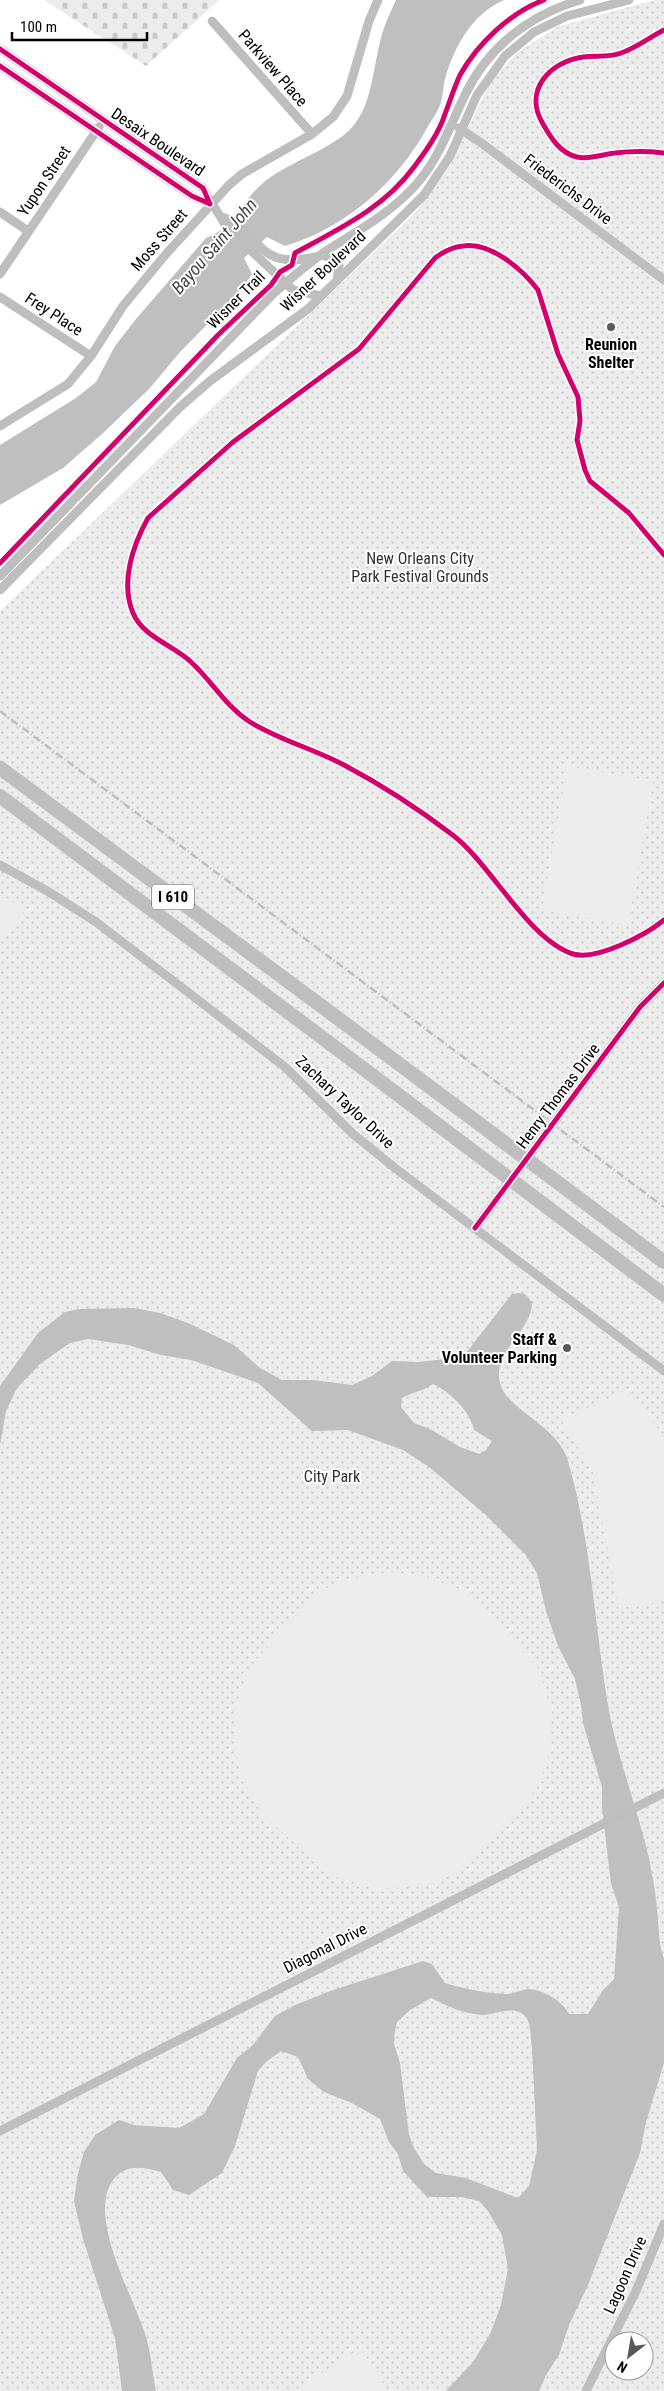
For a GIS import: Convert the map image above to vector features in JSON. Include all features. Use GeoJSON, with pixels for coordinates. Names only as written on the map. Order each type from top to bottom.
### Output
{"type":"FeatureCollection","features":[{"type":"Feature","properties":{"kind":"highway","name":"I 610"},"geometry":{"type":"LineString","coordinates":[[0,768],[664,1262]]}},
{"type":"Feature","properties":{"kind":"highway","name":"I 610"},"geometry":{"type":"LineString","coordinates":[[0,796],[664,1295]]}},
{"type":"Feature","properties":{"kind":"street","name":"Moss Street"},"geometry":{"type":"LineString","coordinates":[[0,426],[57,393],[68,384],[91,356],[124,306],[210,204],[242,174],[312,134],[332,117],[347,96],[369,21],[378,0]]}},
{"type":"Feature","properties":{"kind":"street","name":"Wisner Boulevard"},"geometry":{"type":"LineString","coordinates":[[0,576],[247,318],[319,256],[384,215],[412,189],[440,151],[474,78],[505,40],[546,12],[580,0]]}},
{"type":"Feature","properties":{"kind":"street","name":"Wisner Boulevard"},"geometry":{"type":"LineString","coordinates":[[0,590],[180,407],[210,381],[308,309],[424,195],[447,161],[485,81],[500,62],[519,44],[548,24],[567,16],[629,0]]}},
{"type":"Feature","properties":{"kind":"street","name":"Parkview Place"},"geometry":{"type":"LineString","coordinates":[[212,21],[312,134]]}},
{"type":"Feature","properties":{"kind":"street","name":"Desaix Boulevard"},"geometry":{"type":"LineString","coordinates":[[0,49],[202,188],[210,204],[222,217],[226,227],[256,248],[275,258],[292,261],[319,256]]}},
{"type":"Feature","properties":{"kind":"street","name":"Desaix Boulevard"},"geometry":{"type":"LineString","coordinates":[[0,66],[192,196],[210,204]]}},
{"type":"Feature","properties":{"kind":"street","name":"Yupon Street"},"geometry":{"type":"LineString","coordinates":[[0,274],[104,120]]}},
{"type":"Feature","properties":{"kind":"street","name":"Friederichs Drive"},"geometry":{"type":"LineString","coordinates":[[452,125],[462,130],[664,280]]}},
{"type":"Feature","properties":{"kind":"street"},"geometry":{"type":"LineString","coordinates":[[0,212],[28,231]]}},
{"type":"Feature","properties":{"kind":"street","name":"Desaix Boulevard"},"geometry":{"type":"LineString","coordinates":[[222,217],[233,220],[285,284],[293,290],[321,296]]}},
{"type":"Feature","properties":{"kind":"street"},"geometry":{"type":"LineString","coordinates":[[319,256],[332,258],[339,264],[337,281]]}},
{"type":"Feature","properties":{"kind":"street","name":"Frey Place"},"geometry":{"type":"LineString","coordinates":[[0,296],[91,356]]}},
{"type":"Feature","properties":{"kind":"street","name":"Zachary Taylor Drive"},"geometry":{"type":"LineString","coordinates":[[0,865],[50,892],[96,922],[285,1066],[354,1134],[664,1371]]}},
{"type":"Feature","properties":{"kind":"street","name":"Henry Thomas Drive"},"geometry":{"type":"LineString","coordinates":[[475,1228],[640,1007],[664,983]]}},
{"type":"Feature","properties":{"kind":"street","name":"Diagonal Drive"},"geometry":{"type":"LineString","coordinates":[[0,2131],[664,1793]]}},
{"type":"Feature","properties":{"kind":"street","name":"Lagoon Drive"},"geometry":{"type":"LineString","coordinates":[[586,2391],[636,2291],[664,2224]]}},
{"type":"Feature","properties":{"kind":"green space"},"geometry":{"type":"Polygon","coordinates":[[[44,0],[219,0],[146,66],[44,0]]]}},
{"type":"Feature","properties":{"kind":"green space","name":"City Park"},"geometry":{"type":"Polygon","coordinates":[[[654,0],[664,0],[664,2391],[0,2391],[0,611],[415,213],[449,167],[492,79],[518,52],[557,27],[654,0]]]}},
{"type":"Feature","properties":{"kind":"green space"},"geometry":{"type":"Polygon","coordinates":[[[567,766],[653,781],[628,925],[542,910],[567,766]]]}},
{"type":"Feature","properties":{"kind":"green space"},"geometry":{"type":"Polygon","coordinates":[[[0,893],[24,911],[0,943],[0,893]]]}},
{"type":"Feature","properties":{"kind":"green space"},"geometry":{"type":"Polygon","coordinates":[[[627,1390],[664,1436],[664,1601],[619,1608],[592,1469],[561,1420],[627,1390]]]}},
{"type":"Feature","properties":{"kind":"green space"},"geometry":{"type":"Polygon","coordinates":[[[395,1572],[426,1577],[454,1587],[474,1598],[539,1669],[552,1714],[549,1755],[538,1786],[520,1811],[495,1837],[460,1872],[425,1886],[378,1889],[331,1876],[262,1814],[242,1779],[234,1743],[236,1704],[249,1668],[310,1599],[332,1585],[364,1575],[395,1572]]]}},
{"type":"Feature","properties":{"kind":"green space"},"geometry":{"type":"Polygon","coordinates":[[[360,2348],[388,2391],[294,2391],[360,2348]]]}},
{"type":"Feature","properties":{"kind":"water","name":"Bayou Saint John"},"geometry":{"type":"Polygon","coordinates":[[[396,0],[504,0],[483,14],[466,33],[449,67],[437,111],[415,148],[385,185],[348,215],[328,228],[307,238],[285,246],[267,237],[244,258],[252,274],[241,290],[181,351],[149,389],[63,468],[0,505],[0,445],[76,398],[96,382],[115,346],[136,319],[206,238],[233,220],[263,183],[282,170],[335,141],[355,124],[367,99],[380,41],[396,0]]]}},
{"type":"Feature","properties":{"kind":"water"},"geometry":{"type":"Polygon","coordinates":[[[512,1294],[525,1294],[532,1302],[526,1323],[502,1361],[499,1372],[500,1383],[504,1393],[512,1402],[554,1437],[568,1461],[582,1518],[602,1664],[614,1735],[644,1837],[655,1891],[660,1941],[664,1959],[664,2063],[646,2122],[640,2153],[588,2285],[569,2325],[559,2355],[546,2375],[539,2391],[446,2391],[473,2362],[490,2334],[501,2305],[508,2269],[502,2235],[488,2211],[479,2201],[461,2197],[427,2197],[403,2171],[398,2154],[389,2142],[380,2119],[352,2103],[324,2092],[308,2079],[298,2057],[281,2051],[267,2061],[258,2071],[235,2146],[222,2173],[189,2195],[173,2190],[161,2172],[148,2169],[129,2169],[123,2171],[113,2180],[106,2195],[105,2214],[108,2234],[114,2255],[146,2338],[156,2391],[122,2391],[115,2338],[83,2239],[74,2201],[78,2173],[84,2152],[95,2135],[119,2120],[134,2125],[179,2128],[204,2114],[237,2058],[253,2045],[275,2016],[295,2005],[333,1990],[423,1961],[432,1964],[445,1983],[475,1990],[509,1994],[528,1989],[540,1991],[558,2001],[569,2014],[588,2014],[603,1990],[614,1979],[619,1907],[611,1884],[602,1808],[602,1787],[583,1723],[575,1679],[558,1646],[546,1611],[537,1573],[525,1554],[487,1516],[429,1467],[403,1450],[348,1430],[312,1431],[258,1383],[191,1360],[161,1355],[128,1345],[88,1339],[70,1343],[40,1364],[17,1388],[6,1411],[0,1445],[0,1386],[38,1333],[65,1312],[79,1309],[134,1308],[160,1313],[188,1323],[234,1345],[260,1368],[282,1380],[313,1380],[352,1385],[372,1376],[392,1361],[418,1362],[454,1358],[466,1353],[512,1294]],[[433,1384],[402,1398],[401,1407],[414,1423],[430,1429],[460,1447],[479,1454],[486,1450],[492,1441],[474,1430],[469,1416],[464,1409],[446,1392],[433,1384]],[[431,1998],[410,2010],[397,2022],[395,2031],[394,2044],[400,2063],[409,2135],[414,2148],[424,2164],[436,2173],[466,2178],[518,2198],[529,2186],[537,2150],[532,2048],[527,2018],[520,2012],[515,2011],[504,2011],[488,2015],[469,2013],[431,1998]]]}},
{"type":"Feature","properties":{"kind":"railway"},"geometry":{"type":"LineString","coordinates":[[0,711],[664,1207]]}},
{"type":"Feature","properties":{"kind":"cycle path","name":"Wisner Trail"},"geometry":{"type":"LineString","coordinates":[[0,563],[218,335],[271,285],[280,272],[292,265],[295,253],[375,206],[402,181],[436,135],[460,75],[467,63],[496,30],[519,13],[544,0]]}},
{"type":"Feature","properties":{"kind":"cycle path"},"geometry":{"type":"LineString","coordinates":[[664,30],[621,53],[583,57],[560,65],[543,80],[536,100],[538,112],[549,135],[561,148],[571,155],[587,158],[627,152],[664,153]]}},
{"type":"Feature","properties":{"kind":"cycle path"},"geometry":{"type":"LineString","coordinates":[[0,49],[203,188],[210,204]]}},
{"type":"Feature","properties":{"kind":"cycle path"},"geometry":{"type":"LineString","coordinates":[[0,66],[192,196],[210,204]]}},
{"type":"Feature","properties":{"kind":"cycle path"},"geometry":{"type":"LineString","coordinates":[[664,555],[629,513],[590,481],[577,440],[580,421],[578,397],[558,354],[538,290],[515,266],[495,253],[484,248],[463,246],[455,247],[435,258],[359,349],[233,442],[148,518],[133,552],[128,576],[129,601],[138,621],[151,635],[191,662],[241,716],[273,734],[333,759],[400,798],[441,826],[468,849],[526,918],[541,934],[557,946],[573,954],[594,954],[633,939],[664,920]]}},
{"type":"Feature","properties":{"kind":"cycle path"},"geometry":{"type":"LineString","coordinates":[[475,1228],[640,1007],[664,983]]}},
{"type":"Feature","properties":{"kind":"place","name":"Reunion Shelter"},"geometry":{"type":"Point","coordinates":[611,327]}},
{"type":"Feature","properties":{"kind":"place","name":"Staff & Volunteer Parking"},"geometry":{"type":"Point","coordinates":[567,1348]}},
{"type":"Feature","properties":{"kind":"park label","name":"New Orleans City Park Festival Grounds"},"geometry":{"type":"Point","coordinates":[420,567]}}]}
